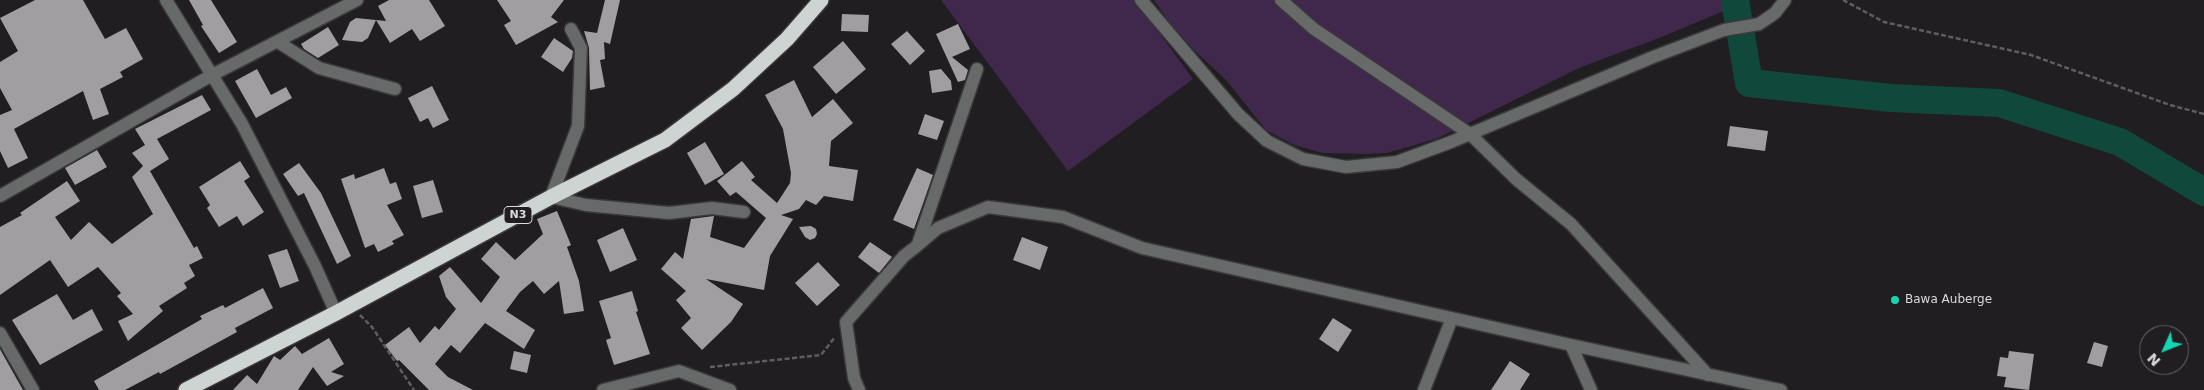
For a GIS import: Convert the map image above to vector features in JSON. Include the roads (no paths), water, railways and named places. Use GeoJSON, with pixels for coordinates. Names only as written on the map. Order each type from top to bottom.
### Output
{"type":"FeatureCollection","features":[{"type":"Feature","properties":{"kind":"highway","name":"N3"},"geometry":{"type":"LineString","coordinates":[[186,390],[336,313],[551,197],[665,140],[699,117],[733,89],[787,39],[821,0]]}},
{"type":"Feature","properties":{"kind":"street"},"geometry":{"type":"LineString","coordinates":[[166,0],[256,150],[315,266],[336,313]]}},
{"type":"Feature","properties":{"kind":"street"},"geometry":{"type":"LineString","coordinates":[[0,196],[212,75],[357,0]]}},
{"type":"Feature","properties":{"kind":"street"},"geometry":{"type":"LineString","coordinates":[[1141,0],[1238,114],[1267,140],[1303,159],[1346,167],[1397,162],[1470,134],[1585,84],[1724,30],[1759,24],[1775,13],[1785,0]]}},
{"type":"Feature","properties":{"kind":"street"},"geometry":{"type":"LineString","coordinates":[[1281,0],[1314,29],[1470,134],[1516,180],[1571,224],[1708,374]]}},
{"type":"Feature","properties":{"kind":"street"},"geometry":{"type":"LineString","coordinates":[[571,29],[581,48],[578,126],[551,197],[586,205],[669,213],[712,208],[744,212]]}},
{"type":"Feature","properties":{"kind":"street"},"geometry":{"type":"LineString","coordinates":[[278,42],[319,68],[395,90]]}},
{"type":"Feature","properties":{"kind":"street"},"geometry":{"type":"LineString","coordinates":[[918,245],[977,69]]}},
{"type":"Feature","properties":{"kind":"street"},"geometry":{"type":"LineString","coordinates":[[859,390],[854,378],[846,322],[904,256],[938,228],[988,207],[1063,217],[1142,248],[1570,345],[1781,390]]}},
{"type":"Feature","properties":{"kind":"street"},"geometry":{"type":"LineString","coordinates":[[1424,390],[1452,318]]}},
{"type":"Feature","properties":{"kind":"street"},"geometry":{"type":"LineString","coordinates":[[0,333],[33,390]]}},
{"type":"Feature","properties":{"kind":"street"},"geometry":{"type":"LineString","coordinates":[[1570,345],[1591,390]]}},
{"type":"Feature","properties":{"kind":"street"},"geometry":{"type":"LineString","coordinates":[[603,390],[679,371],[730,390]]}},
{"type":"Feature","properties":{"kind":"waterway"},"geometry":{"type":"LineString","coordinates":[[1735,0],[1749,83],[1891,98],[1999,103],[2120,142],[2204,192]]}},
{"type":"Feature","properties":{"kind":"place","name":"Bawa Auberge"},"geometry":{"type":"Point","coordinates":[1895,300]}}]}
